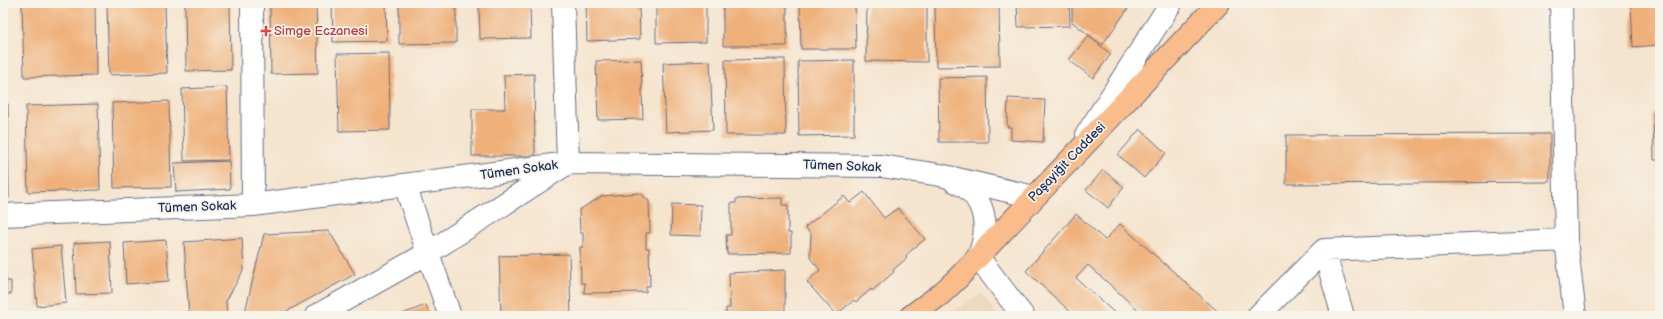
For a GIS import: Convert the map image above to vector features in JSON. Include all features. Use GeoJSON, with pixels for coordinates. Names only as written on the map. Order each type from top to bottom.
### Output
{"type":"FeatureCollection","features":[{"type":"Feature","properties":{"kind":"main road","name":"Paşayiğit Caddesi"},"geometry":{"type":"LineString","coordinates":[[911,316],[941,294],[978,257],[1219,3]]}},
{"type":"Feature","properties":{"kind":"street"},"geometry":{"type":"LineString","coordinates":[[252,3],[253,205]]}},
{"type":"Feature","properties":{"kind":"street"},"geometry":{"type":"LineString","coordinates":[[316,316],[428,253],[568,163],[563,3]]}},
{"type":"Feature","properties":{"kind":"street"},"geometry":{"type":"LineString","coordinates":[[1067,163],[1171,3]]}},
{"type":"Feature","properties":{"kind":"street"},"geometry":{"type":"LineString","coordinates":[[1562,3],[1566,240],[1575,316]]}},
{"type":"Feature","properties":{"kind":"street","name":"Tümen Sokak"},"geometry":{"type":"LineString","coordinates":[[3,215],[253,205],[568,163],[860,165],[900,168],[1034,198]]}},
{"type":"Feature","properties":{"kind":"street"},"geometry":{"type":"LineString","coordinates":[[940,176],[960,184],[969,191],[980,206],[985,225],[985,237],[978,257],[1023,316]]}},
{"type":"Feature","properties":{"kind":"street"},"geometry":{"type":"LineString","coordinates":[[405,185],[450,316]]}},
{"type":"Feature","properties":{"kind":"street"},"geometry":{"type":"LineString","coordinates":[[1258,316],[1324,250],[1566,240]]}},
{"type":"Feature","properties":{"kind":"street"},"geometry":{"type":"LineString","coordinates":[[1324,250],[1343,316]]}},
{"type":"Feature","properties":{"kind":"shaded area"},"geometry":{"type":"Polygon","coordinates":[[[981,294],[998,316],[947,316],[981,294]]]}},
{"type":"Feature","properties":{"kind":"building"},"geometry":{"type":"Polygon","coordinates":[[[3,3],[6,3],[5,86],[3,86],[3,3]]]}},
{"type":"Feature","properties":{"kind":"building"},"geometry":{"type":"Polygon","coordinates":[[[22,3],[95,3],[96,75],[24,77],[22,3]]]}},
{"type":"Feature","properties":{"kind":"building"},"geometry":{"type":"Polygon","coordinates":[[[107,3],[165,3],[167,73],[109,75],[107,3]]]}},
{"type":"Feature","properties":{"kind":"building"},"geometry":{"type":"Polygon","coordinates":[[[185,3],[230,3],[231,70],[186,71],[185,3]]]}},
{"type":"Feature","properties":{"kind":"building"},"geometry":{"type":"Polygon","coordinates":[[[270,3],[316,3],[318,73],[271,74],[270,3]]]}},
{"type":"Feature","properties":{"kind":"building"},"geometry":{"type":"Polygon","coordinates":[[[332,3],[386,3],[387,41],[333,42],[332,3]]]}},
{"type":"Feature","properties":{"kind":"building"},"geometry":{"type":"Polygon","coordinates":[[[399,3],[456,3],[456,43],[399,44],[399,3]]]}},
{"type":"Feature","properties":{"kind":"building"},"geometry":{"type":"Polygon","coordinates":[[[479,3],[530,3],[531,38],[480,39],[479,3]]]}},
{"type":"Feature","properties":{"kind":"building"},"geometry":{"type":"Polygon","coordinates":[[[586,3],[639,3],[640,39],[587,41],[586,3]]]}},
{"type":"Feature","properties":{"kind":"building"},"geometry":{"type":"Polygon","coordinates":[[[656,3],[706,3],[706,42],[656,43],[656,3]]]}},
{"type":"Feature","properties":{"kind":"building"},"geometry":{"type":"Polygon","coordinates":[[[723,3],[787,3],[787,46],[723,46],[723,3]]]}},
{"type":"Feature","properties":{"kind":"building"},"geometry":{"type":"Polygon","coordinates":[[[800,3],[855,3],[856,49],[801,49],[800,3]]]}},
{"type":"Feature","properties":{"kind":"building"},"geometry":{"type":"Polygon","coordinates":[[[867,3],[927,3],[927,62],[866,61],[867,3]]]}},
{"type":"Feature","properties":{"kind":"building"},"geometry":{"type":"Polygon","coordinates":[[[935,3],[999,3],[1000,66],[936,67],[935,3]]]}},
{"type":"Feature","properties":{"kind":"building"},"geometry":{"type":"Polygon","coordinates":[[[1017,3],[1069,3],[1070,26],[1018,27],[1017,3]]]}},
{"type":"Feature","properties":{"kind":"building"},"geometry":{"type":"Polygon","coordinates":[[[1072,3],[1132,3],[1102,45],[1072,22],[1072,3]]]}},
{"type":"Feature","properties":{"kind":"building"},"geometry":{"type":"Polygon","coordinates":[[[1631,3],[1660,3],[1660,45],[1633,47],[1631,3]]]}},
{"type":"Feature","properties":{"kind":"building"},"geometry":{"type":"Polygon","coordinates":[[[1088,36],[1111,54],[1093,78],[1069,60],[1088,36]]]}},
{"type":"Feature","properties":{"kind":"building"},"geometry":{"type":"Polygon","coordinates":[[[389,53],[390,130],[339,131],[337,54],[389,53]]]}},
{"type":"Feature","properties":{"kind":"building"},"geometry":{"type":"Polygon","coordinates":[[[785,59],[786,135],[726,135],[725,60],[785,59]]]}},
{"type":"Feature","properties":{"kind":"building"},"geometry":{"type":"Polygon","coordinates":[[[641,60],[643,119],[598,120],[596,61],[641,60]]]}},
{"type":"Feature","properties":{"kind":"building"},"geometry":{"type":"Polygon","coordinates":[[[854,60],[854,135],[799,136],[798,61],[854,60]]]}},
{"type":"Feature","properties":{"kind":"building"},"geometry":{"type":"Polygon","coordinates":[[[710,61],[713,130],[666,132],[663,63],[710,61]]]}},
{"type":"Feature","properties":{"kind":"building"},"geometry":{"type":"Polygon","coordinates":[[[534,74],[535,156],[472,156],[472,109],[505,109],[504,75],[534,74]]]}},
{"type":"Feature","properties":{"kind":"building"},"geometry":{"type":"Polygon","coordinates":[[[987,77],[988,142],[939,142],[938,78],[987,77]]]}},
{"type":"Feature","properties":{"kind":"building"},"geometry":{"type":"Polygon","coordinates":[[[227,87],[229,160],[184,161],[182,89],[227,87]]]}},
{"type":"Feature","properties":{"kind":"building"},"geometry":{"type":"Polygon","coordinates":[[[1008,98],[1045,100],[1043,142],[1011,140],[1011,127],[1007,127],[1008,98]]]}},
{"type":"Feature","properties":{"kind":"building"},"geometry":{"type":"Polygon","coordinates":[[[169,101],[171,187],[114,188],[112,103],[169,101]]]}},
{"type":"Feature","properties":{"kind":"building"},"geometry":{"type":"Polygon","coordinates":[[[3,104],[8,104],[9,198],[3,198],[3,104]]]}},
{"type":"Feature","properties":{"kind":"building"},"geometry":{"type":"Polygon","coordinates":[[[98,104],[100,190],[28,192],[26,106],[98,104]]]}},
{"type":"Feature","properties":{"kind":"building"},"geometry":{"type":"Polygon","coordinates":[[[1660,112],[1660,160],[1654,160],[1653,113],[1660,112]]]}},
{"type":"Feature","properties":{"kind":"building"},"geometry":{"type":"Polygon","coordinates":[[[1140,129],[1166,153],[1144,178],[1118,155],[1140,129]]]}},
{"type":"Feature","properties":{"kind":"building"},"geometry":{"type":"Polygon","coordinates":[[[1550,134],[1550,182],[1286,184],[1286,135],[1550,134]]]}},
{"type":"Feature","properties":{"kind":"building"},"geometry":{"type":"Polygon","coordinates":[[[229,161],[230,189],[176,192],[174,163],[229,161]]]}},
{"type":"Feature","properties":{"kind":"building"},"geometry":{"type":"Polygon","coordinates":[[[1103,170],[1124,187],[1108,208],[1086,190],[1103,170]]]}},
{"type":"Feature","properties":{"kind":"building"},"geometry":{"type":"Polygon","coordinates":[[[864,192],[884,218],[898,208],[925,239],[906,255],[907,258],[893,270],[894,272],[872,291],[871,289],[856,302],[854,300],[836,315],[807,282],[820,270],[810,258],[811,234],[805,227],[844,196],[850,203],[864,192]]]}},
{"type":"Feature","properties":{"kind":"building"},"geometry":{"type":"Polygon","coordinates":[[[640,193],[649,201],[650,233],[646,233],[646,248],[649,248],[650,286],[646,286],[646,292],[584,293],[585,283],[581,283],[580,247],[583,247],[583,233],[580,233],[579,210],[602,196],[640,193]]]}},
{"type":"Feature","properties":{"kind":"building"},"geometry":{"type":"Polygon","coordinates":[[[782,198],[782,205],[788,205],[788,233],[791,233],[791,253],[727,254],[726,235],[731,235],[731,203],[736,203],[736,199],[782,198]]]}},
{"type":"Feature","properties":{"kind":"building"},"geometry":{"type":"Polygon","coordinates":[[[672,204],[701,205],[700,236],[671,235],[672,204]]]}},
{"type":"Feature","properties":{"kind":"building"},"geometry":{"type":"Polygon","coordinates":[[[1076,214],[1105,240],[1120,224],[1223,316],[1145,316],[1088,265],[1076,278],[1118,316],[1075,316],[1026,271],[1076,214]]]}},
{"type":"Feature","properties":{"kind":"building"},"geometry":{"type":"Polygon","coordinates":[[[329,231],[355,274],[278,316],[244,316],[264,234],[329,231]]]}},
{"type":"Feature","properties":{"kind":"building"},"geometry":{"type":"Polygon","coordinates":[[[242,238],[244,269],[226,301],[227,316],[189,316],[184,242],[242,238]]]}},
{"type":"Feature","properties":{"kind":"building"},"geometry":{"type":"Polygon","coordinates":[[[166,240],[169,281],[126,284],[124,243],[166,240]]]}},
{"type":"Feature","properties":{"kind":"building"},"geometry":{"type":"Polygon","coordinates":[[[110,241],[112,293],[76,294],[74,243],[110,241]]]}},
{"type":"Feature","properties":{"kind":"building"},"geometry":{"type":"Polygon","coordinates":[[[61,246],[66,303],[37,306],[32,249],[61,246]]]}},
{"type":"Feature","properties":{"kind":"building"},"geometry":{"type":"Polygon","coordinates":[[[569,254],[571,316],[501,316],[499,256],[569,254]]]}},
{"type":"Feature","properties":{"kind":"building"},"geometry":{"type":"Polygon","coordinates":[[[3,258],[5,258],[6,281],[11,281],[11,294],[6,294],[7,316],[3,316],[3,258]]]}},
{"type":"Feature","properties":{"kind":"building"},"geometry":{"type":"Polygon","coordinates":[[[785,270],[785,316],[726,316],[726,308],[730,308],[729,273],[785,270]]]}},
{"type":"Feature","properties":{"kind":"building"},"geometry":{"type":"Polygon","coordinates":[[[426,305],[431,316],[397,316],[426,305]]]}},
{"type":"Feature","properties":{"kind":"place","name":"Simge Eczanesi"},"geometry":{"type":"Point","coordinates":[266,31]}}]}
